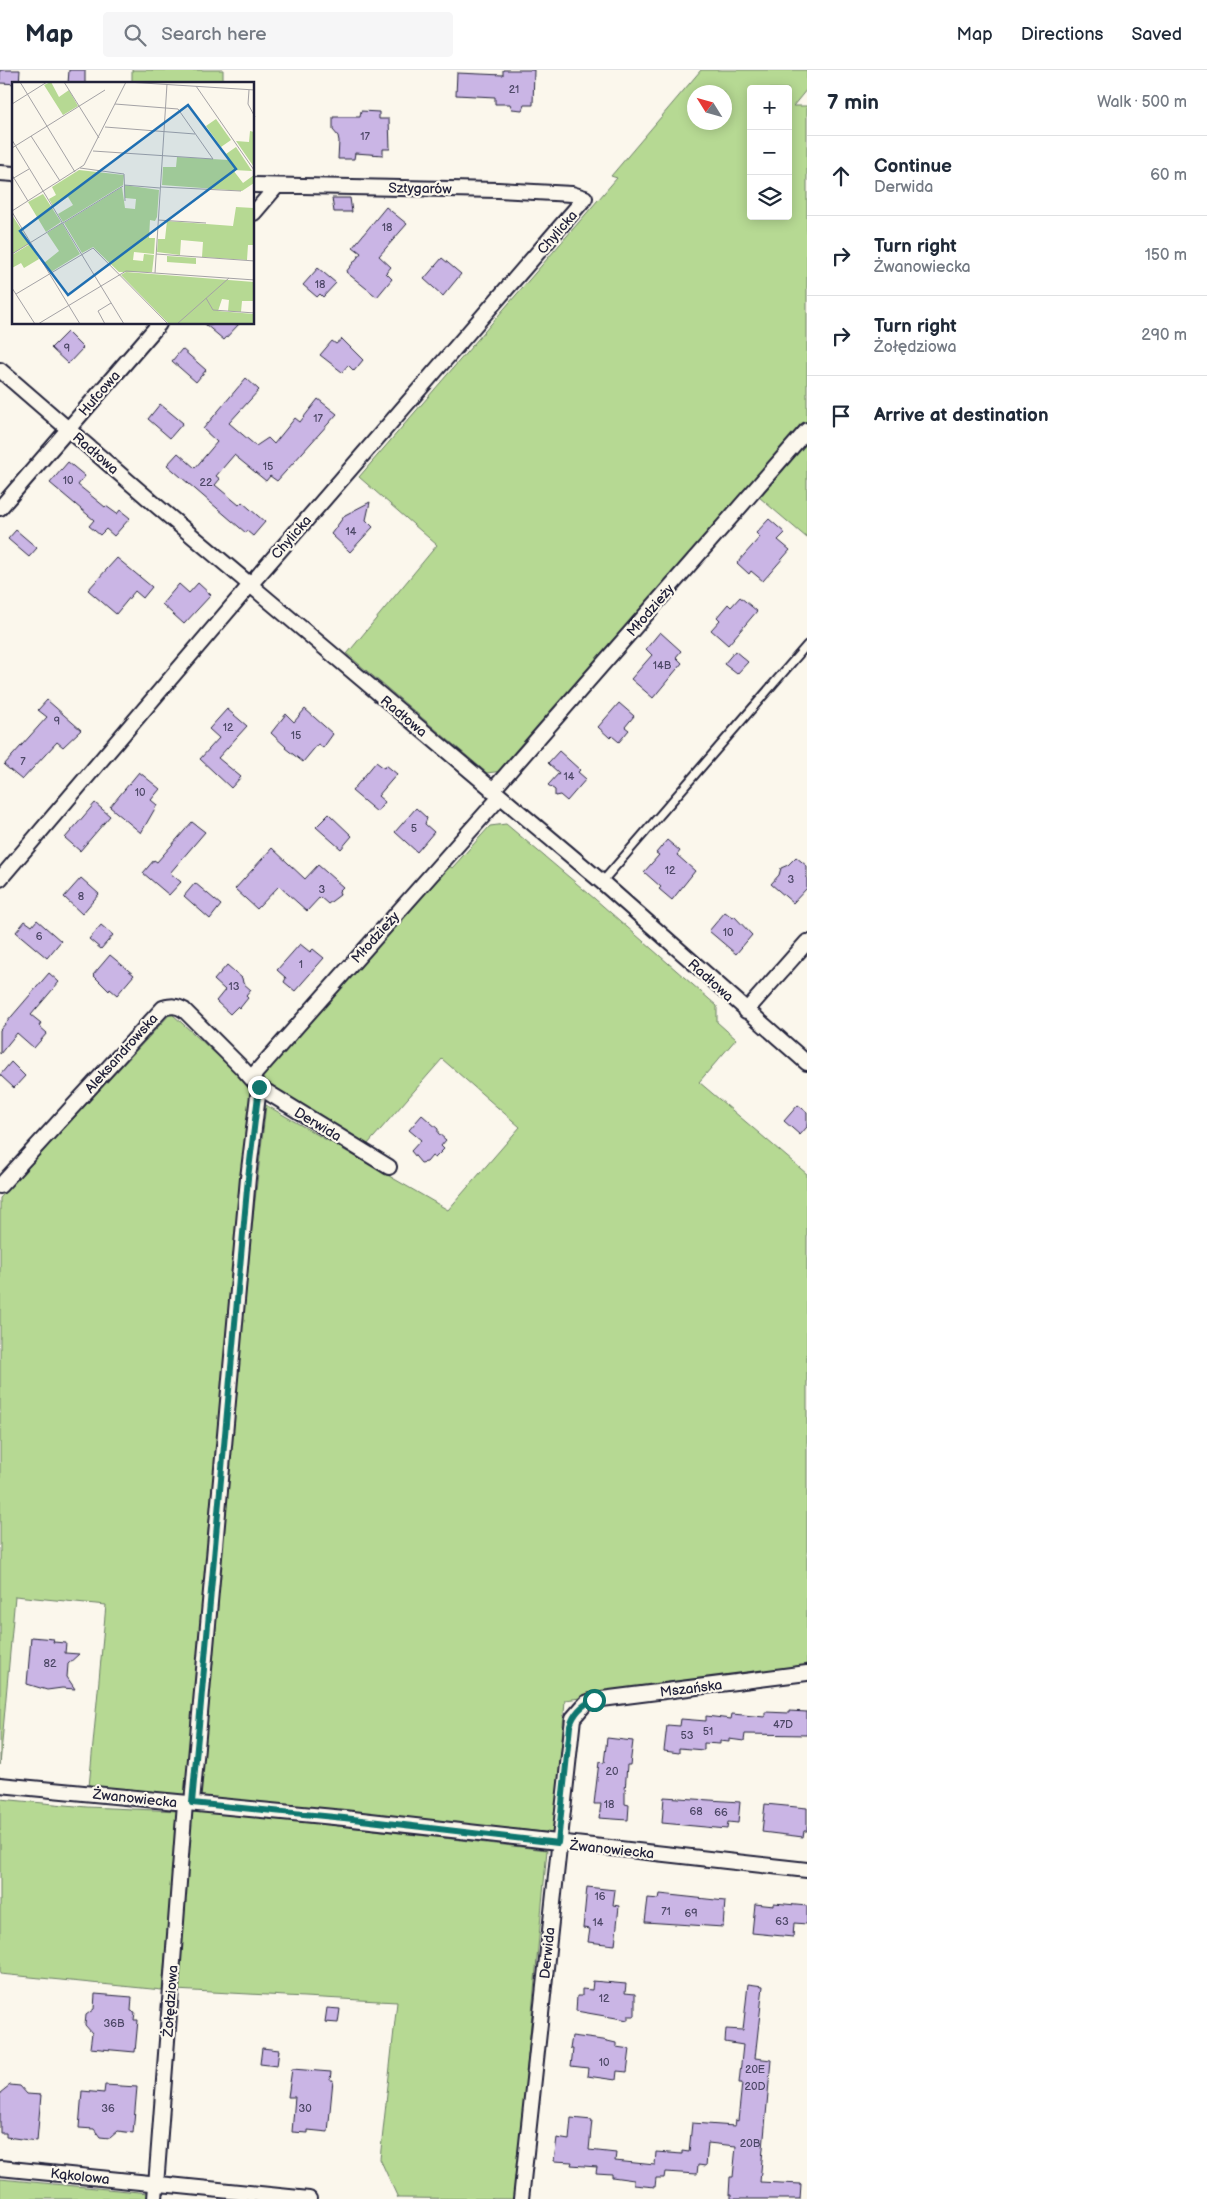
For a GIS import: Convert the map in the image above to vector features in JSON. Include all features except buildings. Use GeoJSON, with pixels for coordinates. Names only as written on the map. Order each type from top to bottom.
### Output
{"type":"FeatureCollection","features":[{"type":"Feature","properties":{"kind":"street","name":"Sztygarów"},"geometry":{"type":"LineString","coordinates":[[255,185],[498,190],[572,194],[585,198]]}},
{"type":"Feature","properties":{"kind":"street"},"geometry":{"type":"LineString","coordinates":[[255,212],[277,186]]}},
{"type":"Feature","properties":{"kind":"street","name":"Chylicka"},"geometry":{"type":"LineString","coordinates":[[0,879],[250,585],[585,198]]}},
{"type":"Feature","properties":{"kind":"street","name":"Hufcowa"},"geometry":{"type":"LineString","coordinates":[[0,508],[158,325]]}},
{"type":"Feature","properties":{"kind":"street","name":"Radłowa"},"geometry":{"type":"LineString","coordinates":[[0,370],[250,585],[602,882],[807,1064]]}},
{"type":"Feature","properties":{"kind":"street","name":"Młodzieży"},"geometry":{"type":"LineString","coordinates":[[255,1082],[496,794],[807,430]]}},
{"type":"Feature","properties":{"kind":"street"},"geometry":{"type":"LineString","coordinates":[[746,1011],[807,942]]}},
{"type":"Feature","properties":{"kind":"street","name":"Aleksandrowska"},"geometry":{"type":"LineString","coordinates":[[0,1186],[163,1008],[178,1006],[184,1010],[255,1082]]}},
{"type":"Feature","properties":{"kind":"street","name":"Derwida"},"geometry":{"type":"LineString","coordinates":[[255,1082],[389,1166]]}},
{"type":"Feature","properties":{"kind":"street","name":"Żołędziowa"},"geometry":{"type":"LineString","coordinates":[[154,2199],[248,1178],[255,1082]]}},
{"type":"Feature","properties":{"kind":"street","name":"Mszańska"},"geometry":{"type":"LineString","coordinates":[[578,1710],[586,1703],[594,1700],[807,1673]]}},
{"type":"Feature","properties":{"kind":"street","name":"Derwida"},"geometry":{"type":"LineString","coordinates":[[522,2199],[570,1726],[578,1710]]}},
{"type":"Feature","properties":{"kind":"street","name":"Żwanowiecka"},"geometry":{"type":"LineString","coordinates":[[0,1785],[344,1818],[807,1870]]}},
{"type":"Feature","properties":{"kind":"street","name":"Kąkolowa"},"geometry":{"type":"LineString","coordinates":[[0,2168],[309,2199]]}},
{"type":"Feature","properties":{"kind":"lane"},"geometry":{"type":"LineString","coordinates":[[602,882],[807,645]]}},
{"type":"Feature","properties":{"kind":"green space"},"geometry":{"type":"Polygon","coordinates":[[[132,70],[223,70],[223,82],[132,82],[132,70]]]}},
{"type":"Feature","properties":{"kind":"green space"},"geometry":{"type":"Polygon","coordinates":[[[701,70],[807,70],[807,89],[793,106],[807,106],[807,422],[502,771],[487,773],[347,654],[437,545],[359,477],[617,178],[611,176],[687,86],[687,130],[732,130],[732,85],[688,85],[701,70]]]}},
{"type":"Feature","properties":{"kind":"green space"},"geometry":{"type":"Polygon","coordinates":[[[807,441],[807,538],[759,497],[807,441]]]}},
{"type":"Feature","properties":{"kind":"green space"},"geometry":{"type":"Polygon","coordinates":[[[506,824],[717,1006],[717,1022],[736,1039],[699,1082],[807,1174],[807,1668],[565,1700],[555,1833],[198,1797],[249,1252],[266,1105],[448,1210],[520,1127],[442,1059],[367,1145],[257,1079],[312,1021],[447,864],[452,868],[490,826],[506,824]]]}},
{"type":"Feature","properties":{"kind":"green space"},"geometry":{"type":"Polygon","coordinates":[[[171,1013],[251,1086],[187,1796],[89,1787],[106,1605],[15,1596],[0,1765],[0,1198],[171,1013]]]}},
{"type":"Feature","properties":{"kind":"green space"},"geometry":{"type":"Polygon","coordinates":[[[0,1799],[87,1807],[178,1811],[162,1990],[0,1974],[0,1799]]]}},
{"type":"Feature","properties":{"kind":"green space"},"geometry":{"type":"Polygon","coordinates":[[[191,1809],[547,1850],[515,2197],[513,2199],[398,2198],[380,2159],[397,2002],[175,1990],[191,1809]]]}},
{"type":"Feature","properties":{"kind":"green space"},"geometry":{"type":"Polygon","coordinates":[[[0,2179],[149,2193],[149,2199],[0,2199],[0,2179]]]}},
{"type":"Feature","properties":{"kind":"route"},"geometry":{"type":"LineString","coordinates":[[259,1087],[248,1178],[192,1803],[344,1818],[558,1843],[570,1726],[578,1710],[586,1703],[594,1700]]}}]}
